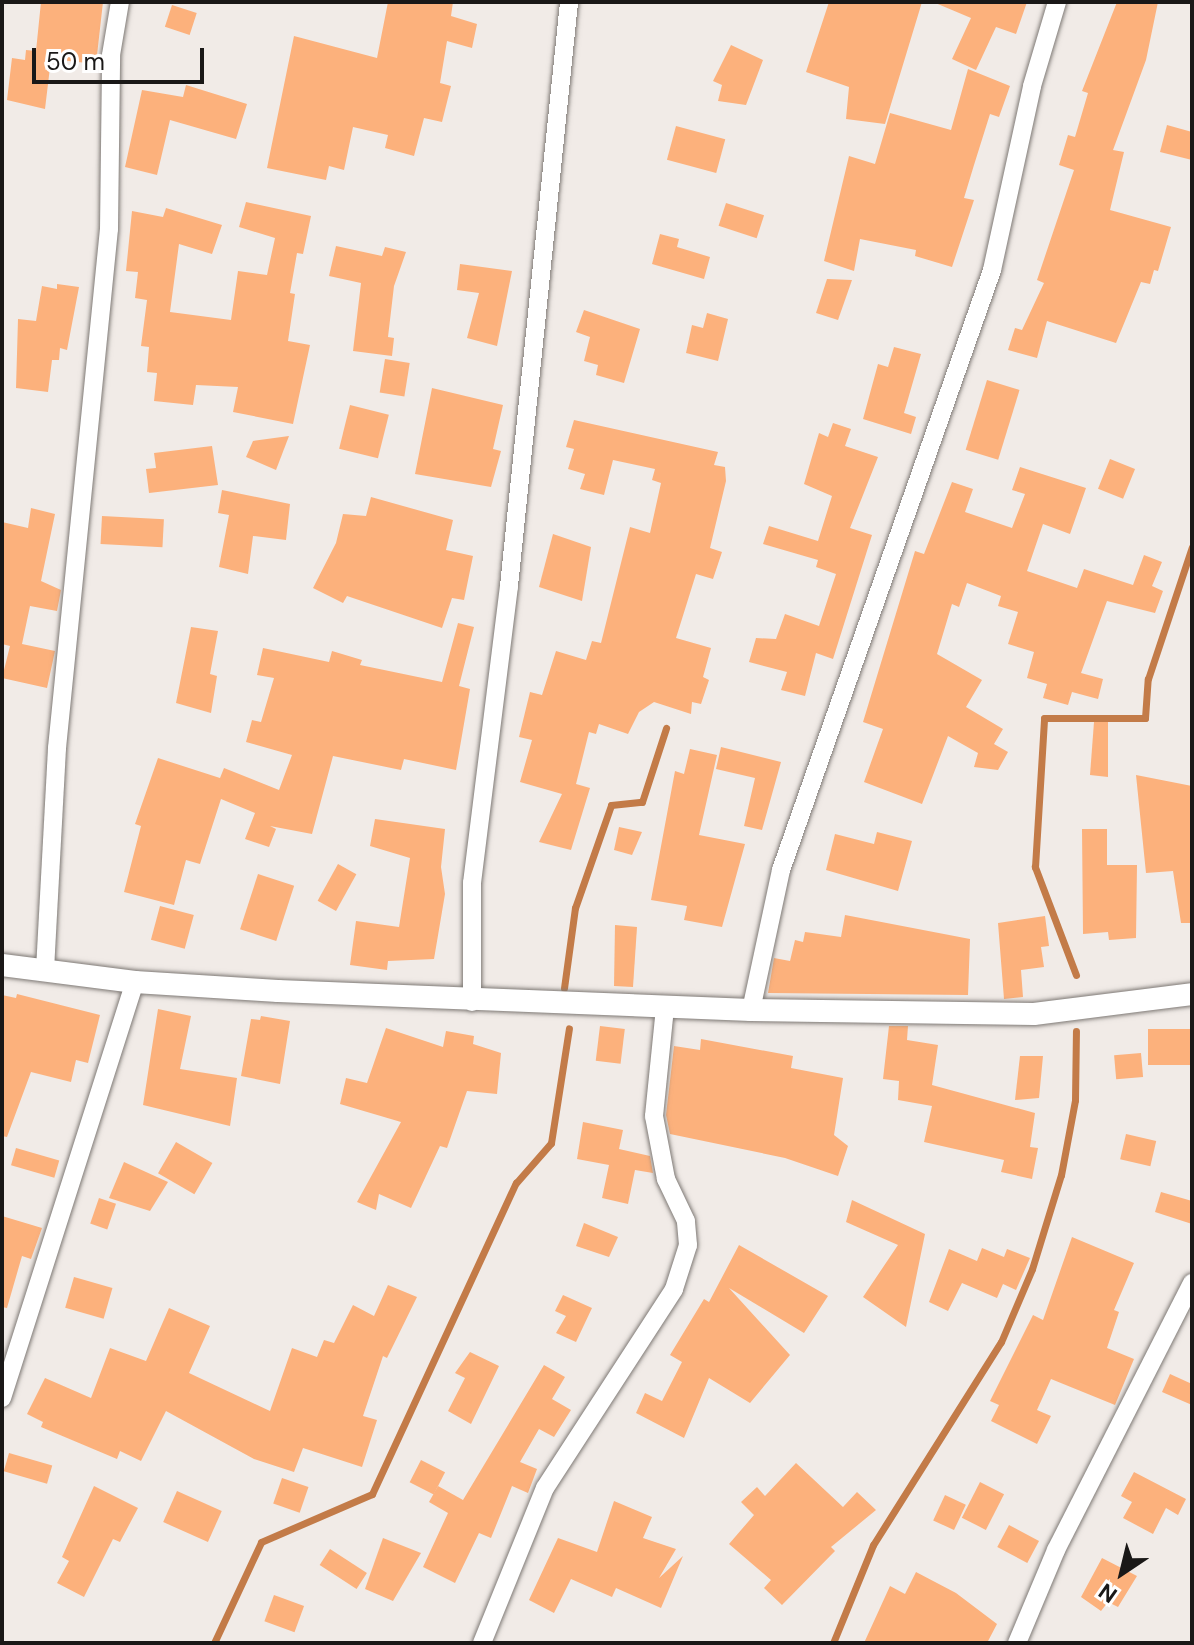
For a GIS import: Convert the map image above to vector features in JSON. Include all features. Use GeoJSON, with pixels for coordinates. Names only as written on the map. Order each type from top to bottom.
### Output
{"type":"FeatureCollection","features":[{"type":"Feature","properties":{"kind":"street"},"geometry":{"type":"LineString","coordinates":[[45,970],[57,748],[109,229],[111,55],[120,2]]}},
{"type":"Feature","properties":{"kind":"street"},"geometry":{"type":"LineString","coordinates":[[472,1002],[472,883],[509,586],[569,2]]}},
{"type":"Feature","properties":{"kind":"street"},"geometry":{"type":"LineString","coordinates":[[751,1010],[781,870],[992,270],[1032,86],[1057,2]]}},
{"type":"Feature","properties":{"kind":"street"},"geometry":{"type":"LineString","coordinates":[[2,965],[135,982],[472,1002],[665,1008],[1034,1014],[1192,994]]}},
{"type":"Feature","properties":{"kind":"street"},"geometry":{"type":"LineString","coordinates":[[2,1398],[135,982]]}},
{"type":"Feature","properties":{"kind":"street"},"geometry":{"type":"LineString","coordinates":[[482,1643],[545,1488],[674,1289],[688,1245],[686,1221],[666,1179],[654,1116],[665,1008]]}},
{"type":"Feature","properties":{"kind":"street"},"geometry":{"type":"LineString","coordinates":[[1017,1643],[1056,1550],[1192,1283]]}},
{"type":"Feature","properties":{"kind":"building"},"geometry":{"type":"Polygon","coordinates":[[[41,2],[103,2],[96,64],[51,59],[45,109],[7,100],[12,58],[25,60],[26,50],[36,51],[41,2]]]}},
{"type":"Feature","properties":{"kind":"building"},"geometry":{"type":"Polygon","coordinates":[[[388,2],[453,2],[451,16],[477,24],[472,48],[447,41],[440,83],[451,86],[442,122],[424,118],[414,156],[385,148],[388,135],[353,127],[344,170],[329,166],[326,180],[267,168],[294,36],[377,58],[388,2]]]}},
{"type":"Feature","properties":{"kind":"building"},"geometry":{"type":"Polygon","coordinates":[[[829,2],[922,2],[885,124],[846,119],[849,87],[806,72],[829,2]]]}},
{"type":"Feature","properties":{"kind":"building"},"geometry":{"type":"Polygon","coordinates":[[[933,2],[1027,2],[1016,34],[996,27],[976,70],[952,59],[971,18],[933,2]]]}},
{"type":"Feature","properties":{"kind":"building"},"geometry":{"type":"Polygon","coordinates":[[[1117,2],[1158,2],[1146,60],[1113,150],[1124,152],[1110,210],[1171,227],[1158,271],[1154,270],[1150,284],[1141,282],[1116,343],[1047,321],[1037,358],[1008,350],[1015,328],[1022,330],[1044,283],[1037,280],[1074,170],[1059,165],[1068,135],[1075,137],[1088,93],[1082,91],[1117,2]]]}},
{"type":"Feature","properties":{"kind":"building"},"geometry":{"type":"Polygon","coordinates":[[[172,5],[197,13],[190,35],[165,27],[172,5]]]}},
{"type":"Feature","properties":{"kind":"building"},"geometry":{"type":"Polygon","coordinates":[[[731,45],[763,60],[746,105],[718,101],[722,85],[713,81],[731,45]]]}},
{"type":"Feature","properties":{"kind":"building"},"geometry":{"type":"Polygon","coordinates":[[[968,69],[1010,86],[999,117],[990,114],[964,198],[974,200],[952,267],[915,256],[916,250],[860,239],[854,271],[824,261],[849,156],[875,164],[890,113],[951,130],[968,69]]]}},
{"type":"Feature","properties":{"kind":"building"},"geometry":{"type":"Polygon","coordinates":[[[186,85],[247,104],[236,139],[170,120],[157,175],[125,167],[142,90],[183,97],[186,85]]]}},
{"type":"Feature","properties":{"kind":"building"},"geometry":{"type":"Polygon","coordinates":[[[1167,125],[1192,132],[1192,160],[1160,152],[1167,125]]]}},
{"type":"Feature","properties":{"kind":"building"},"geometry":{"type":"Polygon","coordinates":[[[676,126],[725,139],[716,173],[667,160],[676,126]]]}},
{"type":"Feature","properties":{"kind":"building"},"geometry":{"type":"Polygon","coordinates":[[[246,202],[311,216],[303,254],[297,253],[290,293],[295,294],[288,341],[310,345],[293,424],[233,412],[238,387],[196,385],[193,405],[154,401],[157,373],[147,372],[149,347],[141,346],[147,300],[135,298],[138,272],[126,271],[132,211],[163,217],[166,208],[222,225],[212,254],[179,244],[170,312],[231,320],[238,271],[267,275],[275,238],[239,227],[246,202]]]}},
{"type":"Feature","properties":{"kind":"building"},"geometry":{"type":"Polygon","coordinates":[[[726,203],[764,215],[757,238],[719,226],[726,203]]]}},
{"type":"Feature","properties":{"kind":"building"},"geometry":{"type":"Polygon","coordinates":[[[660,234],[679,239],[677,247],[710,257],[704,279],[652,264],[660,234]]]}},
{"type":"Feature","properties":{"kind":"building"},"geometry":{"type":"Polygon","coordinates":[[[336,246],[382,256],[385,247],[406,252],[394,286],[388,337],[394,338],[392,356],[353,351],[361,283],[329,276],[336,246]]]}},
{"type":"Feature","properties":{"kind":"building"},"geometry":{"type":"Polygon","coordinates":[[[460,264],[512,271],[497,346],[467,338],[479,293],[457,290],[460,264]]]}},
{"type":"Feature","properties":{"kind":"building"},"geometry":{"type":"Polygon","coordinates":[[[827,279],[852,280],[838,320],[816,313],[827,279]]]}},
{"type":"Feature","properties":{"kind":"building"},"geometry":{"type":"Polygon","coordinates":[[[57,284],[79,287],[67,350],[60,348],[59,360],[52,360],[48,392],[16,388],[18,319],[36,321],[42,286],[57,289],[57,284]]]}},
{"type":"Feature","properties":{"kind":"building"},"geometry":{"type":"Polygon","coordinates":[[[584,310],[640,329],[624,383],[596,375],[598,365],[584,361],[590,337],[576,332],[584,310]]]}},
{"type":"Feature","properties":{"kind":"building"},"geometry":{"type":"Polygon","coordinates":[[[707,313],[728,319],[718,361],[686,353],[692,325],[703,328],[707,313]]]}},
{"type":"Feature","properties":{"kind":"building"},"geometry":{"type":"Polygon","coordinates":[[[894,347],[921,354],[904,413],[916,417],[911,434],[863,419],[878,364],[888,367],[894,347]]]}},
{"type":"Feature","properties":{"kind":"building"},"geometry":{"type":"Polygon","coordinates":[[[385,359],[410,363],[404,396],[380,393],[385,359]]]}},
{"type":"Feature","properties":{"kind":"building"},"geometry":{"type":"Polygon","coordinates":[[[987,380],[1020,390],[998,460],[966,450],[987,380]]]}},
{"type":"Feature","properties":{"kind":"building"},"geometry":{"type":"Polygon","coordinates":[[[432,388],[503,405],[493,449],[501,451],[491,487],[415,474],[432,388]]]}},
{"type":"Feature","properties":{"kind":"building"},"geometry":{"type":"Polygon","coordinates":[[[350,405],[389,415],[378,458],[339,449],[350,405]]]}},
{"type":"Feature","properties":{"kind":"building"},"geometry":{"type":"Polygon","coordinates":[[[574,420],[718,452],[714,465],[725,467],[726,481],[710,548],[722,552],[713,579],[696,574],[676,638],[711,648],[703,677],[709,680],[701,704],[692,702],[691,714],[654,702],[639,712],[628,734],[599,724],[596,734],[589,732],[576,784],[590,788],[571,850],[539,842],[562,794],[520,782],[532,740],[519,737],[530,692],[542,695],[556,651],[586,660],[592,641],[601,643],[630,527],[650,533],[661,483],[652,480],[655,469],[613,460],[604,495],[580,489],[585,474],[568,469],[574,449],[566,447],[574,420]]]}},
{"type":"Feature","properties":{"kind":"building"},"geometry":{"type":"Polygon","coordinates":[[[833,423],[851,429],[845,446],[878,457],[850,528],[872,535],[833,659],[816,653],[805,696],[781,690],[787,672],[749,662],[756,638],[776,639],[785,614],[819,626],[836,574],[816,567],[818,560],[763,544],[769,526],[818,541],[832,496],[804,484],[819,433],[828,437],[833,423]]]}},
{"type":"Feature","properties":{"kind":"building"},"geometry":{"type":"Polygon","coordinates":[[[289,436],[276,470],[246,457],[253,441],[289,436]]]}},
{"type":"Feature","properties":{"kind":"building"},"geometry":{"type":"Polygon","coordinates":[[[212,446],[218,485],[149,493],[146,469],[156,468],[154,453],[212,446]]]}},
{"type":"Feature","properties":{"kind":"building"},"geometry":{"type":"Polygon","coordinates":[[[1110,459],[1135,469],[1123,499],[1098,489],[1110,459]]]}},
{"type":"Feature","properties":{"kind":"building"},"geometry":{"type":"Polygon","coordinates":[[[1020,467],[1086,488],[1070,534],[1043,524],[1027,571],[1077,588],[1084,569],[1133,585],[1144,555],[1162,562],[1152,586],[1163,591],[1155,613],[1107,601],[1081,673],[1103,679],[1098,699],[1072,692],[1068,705],[1043,698],[1047,684],[1027,678],[1034,652],[1008,644],[1018,612],[998,606],[1001,596],[967,583],[959,607],[952,604],[937,654],[982,680],[966,707],[1003,729],[994,744],[1008,752],[998,770],[974,767],[978,753],[948,736],[922,804],[864,782],[883,729],[863,722],[915,551],[924,554],[952,482],[973,489],[965,512],[1012,528],[1025,494],[1012,490],[1020,467]]]}},
{"type":"Feature","properties":{"kind":"building"},"geometry":{"type":"Polygon","coordinates":[[[222,490],[290,504],[286,540],[253,536],[248,574],[219,567],[229,515],[218,513],[222,490]]]}},
{"type":"Feature","properties":{"kind":"building"},"geometry":{"type":"Polygon","coordinates":[[[371,497],[453,520],[446,550],[473,556],[464,600],[452,598],[442,628],[347,596],[343,603],[313,588],[336,543],[343,514],[366,516],[371,497]]]}},
{"type":"Feature","properties":{"kind":"building"},"geometry":{"type":"Polygon","coordinates":[[[31,508],[55,514],[41,581],[61,590],[57,611],[30,606],[22,644],[55,651],[47,688],[2,678],[10,646],[2,644],[2,522],[28,528],[31,508]]]}},
{"type":"Feature","properties":{"kind":"building"},"geometry":{"type":"Polygon","coordinates":[[[102,516],[164,519],[162,547],[101,544],[102,516]]]}},
{"type":"Feature","properties":{"kind":"building"},"geometry":{"type":"Polygon","coordinates":[[[553,534],[591,547],[582,601],[539,587],[553,534]]]}},
{"type":"Feature","properties":{"kind":"building"},"geometry":{"type":"Polygon","coordinates":[[[458,623],[474,627],[459,686],[470,689],[456,770],[404,759],[401,770],[333,756],[312,834],[270,826],[276,829],[269,847],[245,839],[255,813],[221,799],[200,864],[186,860],[174,905],[124,892],[141,826],[135,824],[158,758],[220,778],[224,768],[279,790],[292,755],[246,742],[252,720],[261,722],[274,678],[257,675],[263,648],[329,662],[332,651],[362,660],[360,665],[442,682],[458,623]]]}},
{"type":"Feature","properties":{"kind":"building"},"geometry":{"type":"Polygon","coordinates":[[[191,627],[218,631],[210,674],[217,676],[211,713],[176,703],[191,627]]]}},
{"type":"Feature","properties":{"kind":"building"},"geometry":{"type":"Polygon","coordinates":[[[1094,722],[1108,722],[1108,777],[1090,775],[1094,722]]]}},
{"type":"Feature","properties":{"kind":"building"},"geometry":{"type":"Polygon","coordinates":[[[721,747],[781,762],[762,830],[744,826],[755,778],[716,769],[721,747]]]}},
{"type":"Feature","properties":{"kind":"building"},"geometry":{"type":"Polygon","coordinates":[[[690,749],[717,755],[699,835],[745,844],[722,927],[684,920],[687,906],[651,900],[675,771],[684,774],[690,749]]]}},
{"type":"Feature","properties":{"kind":"building"},"geometry":{"type":"Polygon","coordinates":[[[1136,775],[1192,786],[1192,923],[1181,923],[1173,871],[1146,873],[1136,775]]]}},
{"type":"Feature","properties":{"kind":"building"},"geometry":{"type":"Polygon","coordinates":[[[375,819],[445,829],[441,867],[445,894],[434,959],[388,961],[387,970],[350,965],[356,921],[399,927],[410,858],[370,846],[375,819]]]}},
{"type":"Feature","properties":{"kind":"building"},"geometry":{"type":"Polygon","coordinates":[[[619,827],[642,832],[632,855],[614,850],[619,827]]]}},
{"type":"Feature","properties":{"kind":"building"},"geometry":{"type":"Polygon","coordinates":[[[1082,829],[1107,829],[1107,865],[1137,865],[1136,938],[1109,940],[1108,932],[1083,934],[1082,829]]]}},
{"type":"Feature","properties":{"kind":"building"},"geometry":{"type":"Polygon","coordinates":[[[877,832],[912,841],[898,891],[826,870],[835,834],[874,844],[877,832]]]}},
{"type":"Feature","properties":{"kind":"building"},"geometry":{"type":"Polygon","coordinates":[[[338,864],[356,874],[336,911],[318,901],[338,864]]]}},
{"type":"Feature","properties":{"kind":"building"},"geometry":{"type":"Polygon","coordinates":[[[258,874],[294,886],[276,941],[240,929],[258,874]]]}},
{"type":"Feature","properties":{"kind":"building"},"geometry":{"type":"Polygon","coordinates":[[[160,906],[194,915],[185,949],[151,940],[160,906]]]}},
{"type":"Feature","properties":{"kind":"building"},"geometry":{"type":"Polygon","coordinates":[[[845,915],[970,939],[968,995],[768,993],[774,958],[790,961],[795,940],[803,942],[805,932],[841,937],[845,915]]]}},
{"type":"Feature","properties":{"kind":"building"},"geometry":{"type":"Polygon","coordinates":[[[1045,916],[1049,946],[1041,947],[1044,967],[1021,970],[1023,997],[1004,999],[998,923],[1045,916]]]}},
{"type":"Feature","properties":{"kind":"building"},"geometry":{"type":"Polygon","coordinates":[[[615,925],[637,927],[633,987],[614,986],[615,925]]]}},
{"type":"Feature","properties":{"kind":"building"},"geometry":{"type":"Polygon","coordinates":[[[17,994],[100,1015],[88,1063],[76,1060],[71,1082],[31,1072],[7,1137],[2,1136],[2,995],[16,998],[17,994]]]}},
{"type":"Feature","properties":{"kind":"building"},"geometry":{"type":"Polygon","coordinates":[[[158,1009],[191,1016],[180,1069],[237,1078],[230,1126],[143,1105],[158,1009]]]}},
{"type":"Feature","properties":{"kind":"building"},"geometry":{"type":"Polygon","coordinates":[[[261,1016],[290,1021],[280,1084],[241,1076],[251,1019],[260,1020],[261,1016]]]}},
{"type":"Feature","properties":{"kind":"building"},"geometry":{"type":"Polygon","coordinates":[[[600,1026],[625,1029],[621,1064],[596,1061],[600,1026]]]}},
{"type":"Feature","properties":{"kind":"building"},"geometry":{"type":"Polygon","coordinates":[[[889,1026],[908,1026],[907,1040],[938,1045],[932,1085],[1035,1113],[1030,1147],[1038,1148],[1032,1179],[1001,1172],[1004,1160],[924,1142],[932,1106],[898,1100],[899,1081],[883,1079],[889,1026]]]}},
{"type":"Feature","properties":{"kind":"building"},"geometry":{"type":"Polygon","coordinates":[[[386,1028],[443,1047],[446,1031],[474,1036],[473,1044],[501,1053],[497,1094],[467,1091],[447,1148],[440,1146],[411,1208],[379,1194],[376,1210],[357,1202],[401,1122],[340,1104],[346,1078],[367,1083],[386,1028]]]}},
{"type":"Feature","properties":{"kind":"building"},"geometry":{"type":"Polygon","coordinates":[[[1148,1029],[1192,1029],[1192,1065],[1148,1065],[1148,1029]]]}},
{"type":"Feature","properties":{"kind":"building"},"geometry":{"type":"Polygon","coordinates":[[[701,1039],[793,1056],[791,1068],[843,1078],[834,1135],[848,1146],[838,1176],[785,1158],[670,1134],[666,1115],[674,1046],[700,1050],[701,1039]]]}},
{"type":"Feature","properties":{"kind":"building"},"geometry":{"type":"Polygon","coordinates":[[[1141,1053],[1143,1077],[1116,1079],[1114,1055],[1141,1053]]]}},
{"type":"Feature","properties":{"kind":"building"},"geometry":{"type":"Polygon","coordinates":[[[1020,1056],[1043,1056],[1039,1098],[1015,1100],[1020,1056]]]}},
{"type":"Feature","properties":{"kind":"building"},"geometry":{"type":"Polygon","coordinates":[[[583,1122],[623,1130],[619,1149],[650,1156],[653,1173],[635,1170],[628,1204],[602,1198],[609,1165],[577,1159],[583,1122]]]}},
{"type":"Feature","properties":{"kind":"building"},"geometry":{"type":"Polygon","coordinates":[[[1126,1134],[1156,1141],[1150,1166],[1120,1159],[1126,1134]]]}},
{"type":"Feature","properties":{"kind":"building"},"geometry":{"type":"Polygon","coordinates":[[[176,1142],[212,1163],[194,1194],[158,1173],[176,1142]]]}},
{"type":"Feature","properties":{"kind":"building"},"geometry":{"type":"Polygon","coordinates":[[[16,1148],[59,1160],[54,1178],[11,1165],[16,1148]]]}},
{"type":"Feature","properties":{"kind":"building"},"geometry":{"type":"Polygon","coordinates":[[[124,1162],[168,1182],[150,1211],[109,1198],[124,1162]]]}},
{"type":"Feature","properties":{"kind":"building"},"geometry":{"type":"Polygon","coordinates":[[[1161,1192],[1192,1201],[1192,1224],[1155,1212],[1161,1192]]]}},
{"type":"Feature","properties":{"kind":"building"},"geometry":{"type":"Polygon","coordinates":[[[99,1198],[116,1204],[107,1229],[90,1224],[99,1198]]]}},
{"type":"Feature","properties":{"kind":"building"},"geometry":{"type":"Polygon","coordinates":[[[852,1200],[925,1234],[906,1327],[863,1297],[898,1245],[846,1222],[852,1200]]]}},
{"type":"Feature","properties":{"kind":"building"},"geometry":{"type":"Polygon","coordinates":[[[2,1216],[42,1228],[31,1259],[22,1256],[7,1308],[2,1307],[2,1216]]]}},
{"type":"Feature","properties":{"kind":"building"},"geometry":{"type":"Polygon","coordinates":[[[584,1223],[618,1237],[609,1257],[576,1246],[584,1223]]]}},
{"type":"Feature","properties":{"kind":"building"},"geometry":{"type":"Polygon","coordinates":[[[1072,1237],[1134,1263],[1114,1310],[1119,1312],[1107,1348],[1134,1359],[1115,1405],[1051,1379],[1037,1410],[1051,1416],[1037,1444],[991,1421],[999,1405],[990,1401],[1033,1315],[1043,1320],[1072,1237]]]}},
{"type":"Feature","properties":{"kind":"building"},"geometry":{"type":"Polygon","coordinates":[[[739,1245],[828,1296],[804,1333],[729,1288],[790,1355],[750,1403],[709,1378],[684,1438],[636,1413],[645,1393],[662,1401],[682,1362],[670,1355],[704,1299],[709,1302],[739,1245]]]}},
{"type":"Feature","properties":{"kind":"building"},"geometry":{"type":"Polygon","coordinates":[[[982,1248],[1004,1257],[1007,1249],[1030,1258],[1016,1290],[1003,1284],[997,1298],[962,1283],[948,1311],[929,1302],[949,1249],[977,1261],[982,1248]]]}},
{"type":"Feature","properties":{"kind":"building"},"geometry":{"type":"Polygon","coordinates":[[[74,1277],[112,1288],[104,1319],[65,1308],[74,1277]]]}},
{"type":"Feature","properties":{"kind":"building"},"geometry":{"type":"Polygon","coordinates":[[[388,1285],[417,1297],[387,1358],[383,1356],[363,1416],[377,1420],[362,1467],[303,1448],[294,1472],[254,1459],[166,1411],[141,1461],[120,1451],[117,1459],[41,1427],[43,1422],[27,1414],[45,1378],[91,1398],[110,1348],[146,1361],[169,1308],[210,1326],[189,1373],[270,1411],[292,1348],[317,1357],[324,1340],[334,1343],[353,1305],[374,1316],[388,1285]]]}},
{"type":"Feature","properties":{"kind":"building"},"geometry":{"type":"Polygon","coordinates":[[[563,1295],[592,1308],[576,1342],[556,1333],[566,1316],[555,1311],[563,1295]]]}},
{"type":"Feature","properties":{"kind":"building"},"geometry":{"type":"Polygon","coordinates":[[[470,1352],[499,1366],[471,1424],[448,1411],[465,1378],[455,1373],[470,1352]]]}},
{"type":"Feature","properties":{"kind":"building"},"geometry":{"type":"Polygon","coordinates":[[[544,1365],[565,1377],[552,1399],[571,1410],[554,1437],[539,1429],[520,1462],[537,1469],[528,1493],[512,1486],[491,1538],[479,1533],[455,1583],[423,1567],[448,1513],[429,1502],[438,1486],[463,1500],[544,1365]]]}},
{"type":"Feature","properties":{"kind":"building"},"geometry":{"type":"Polygon","coordinates":[[[1170,1374],[1192,1384],[1192,1405],[1162,1392],[1170,1374]]]}},
{"type":"Feature","properties":{"kind":"building"},"geometry":{"type":"Polygon","coordinates":[[[9,1453],[52,1465],[47,1484],[4,1471],[9,1453]]]}},
{"type":"Feature","properties":{"kind":"building"},"geometry":{"type":"Polygon","coordinates":[[[421,1460],[445,1472],[434,1495],[410,1482],[421,1460]]]}},
{"type":"Feature","properties":{"kind":"building"},"geometry":{"type":"Polygon","coordinates":[[[796,1463],[843,1507],[857,1492],[876,1510],[831,1547],[835,1551],[782,1605],[764,1588],[771,1580],[729,1544],[754,1515],[741,1502],[757,1487],[765,1496],[796,1463]]]}},
{"type":"Feature","properties":{"kind":"building"},"geometry":{"type":"Polygon","coordinates":[[[1134,1472],[1186,1499],[1178,1515],[1166,1508],[1153,1534],[1123,1518],[1132,1502],[1121,1496],[1134,1472]]]}},
{"type":"Feature","properties":{"kind":"building"},"geometry":{"type":"Polygon","coordinates":[[[282,1478],[308,1487],[300,1513],[273,1504],[282,1478]]]}},
{"type":"Feature","properties":{"kind":"building"},"geometry":{"type":"Polygon","coordinates":[[[980,1482],[1004,1494],[986,1530],[962,1518],[980,1482]]]}},
{"type":"Feature","properties":{"kind":"building"},"geometry":{"type":"Polygon","coordinates":[[[94,1486],[138,1508],[120,1542],[113,1539],[84,1597],[57,1583],[69,1561],[62,1557],[94,1486]]]}},
{"type":"Feature","properties":{"kind":"building"},"geometry":{"type":"Polygon","coordinates":[[[177,1491],[222,1511],[208,1542],[163,1522],[177,1491]]]}},
{"type":"Feature","properties":{"kind":"building"},"geometry":{"type":"Polygon","coordinates":[[[945,1495],[966,1505],[954,1530],[933,1520],[945,1495]]]}},
{"type":"Feature","properties":{"kind":"building"},"geometry":{"type":"Polygon","coordinates":[[[614,1501],[652,1517],[643,1538],[676,1549],[659,1578],[683,1556],[661,1608],[616,1588],[612,1597],[571,1579],[554,1613],[529,1600],[558,1538],[597,1552],[614,1501]]]}},
{"type":"Feature","properties":{"kind":"building"},"geometry":{"type":"Polygon","coordinates":[[[1009,1525],[1039,1541],[1027,1563],[997,1547],[1009,1525]]]}},
{"type":"Feature","properties":{"kind":"building"},"geometry":{"type":"Polygon","coordinates":[[[383,1538],[421,1553],[393,1601],[365,1589],[383,1538]]]}},
{"type":"Feature","properties":{"kind":"building"},"geometry":{"type":"Polygon","coordinates":[[[330,1549],[367,1573],[357,1589],[320,1565],[330,1549]]]}},
{"type":"Feature","properties":{"kind":"building"},"geometry":{"type":"Polygon","coordinates":[[[1102,1558],[1137,1576],[1118,1607],[1108,1602],[1101,1611],[1081,1597],[1102,1558]]]}},
{"type":"Feature","properties":{"kind":"building"},"geometry":{"type":"Polygon","coordinates":[[[916,1572],[956,1593],[997,1624],[987,1643],[864,1643],[890,1586],[905,1594],[916,1572]]]}},
{"type":"Feature","properties":{"kind":"building"},"geometry":{"type":"Polygon","coordinates":[[[274,1595],[304,1606],[294,1632],[264,1621],[274,1595]]]}},
{"type":"Feature","properties":{"kind":"waterway"},"geometry":{"type":"LineString","coordinates":[[1076,975],[1035,867],[1044,718],[1145,718],[1148,679],[1192,547]]}},
{"type":"Feature","properties":{"kind":"waterway"},"geometry":{"type":"LineString","coordinates":[[564,988],[575,908],[611,805],[642,802],[666,728]]}},
{"type":"Feature","properties":{"kind":"waterway"},"geometry":{"type":"LineString","coordinates":[[214,1643],[261,1542],[372,1494],[516,1183],[551,1143],[569,1028]]}},
{"type":"Feature","properties":{"kind":"waterway"},"geometry":{"type":"LineString","coordinates":[[833,1643],[873,1545],[1001,1342],[1032,1269],[1061,1175],[1075,1100],[1076,1031]]}}]}
